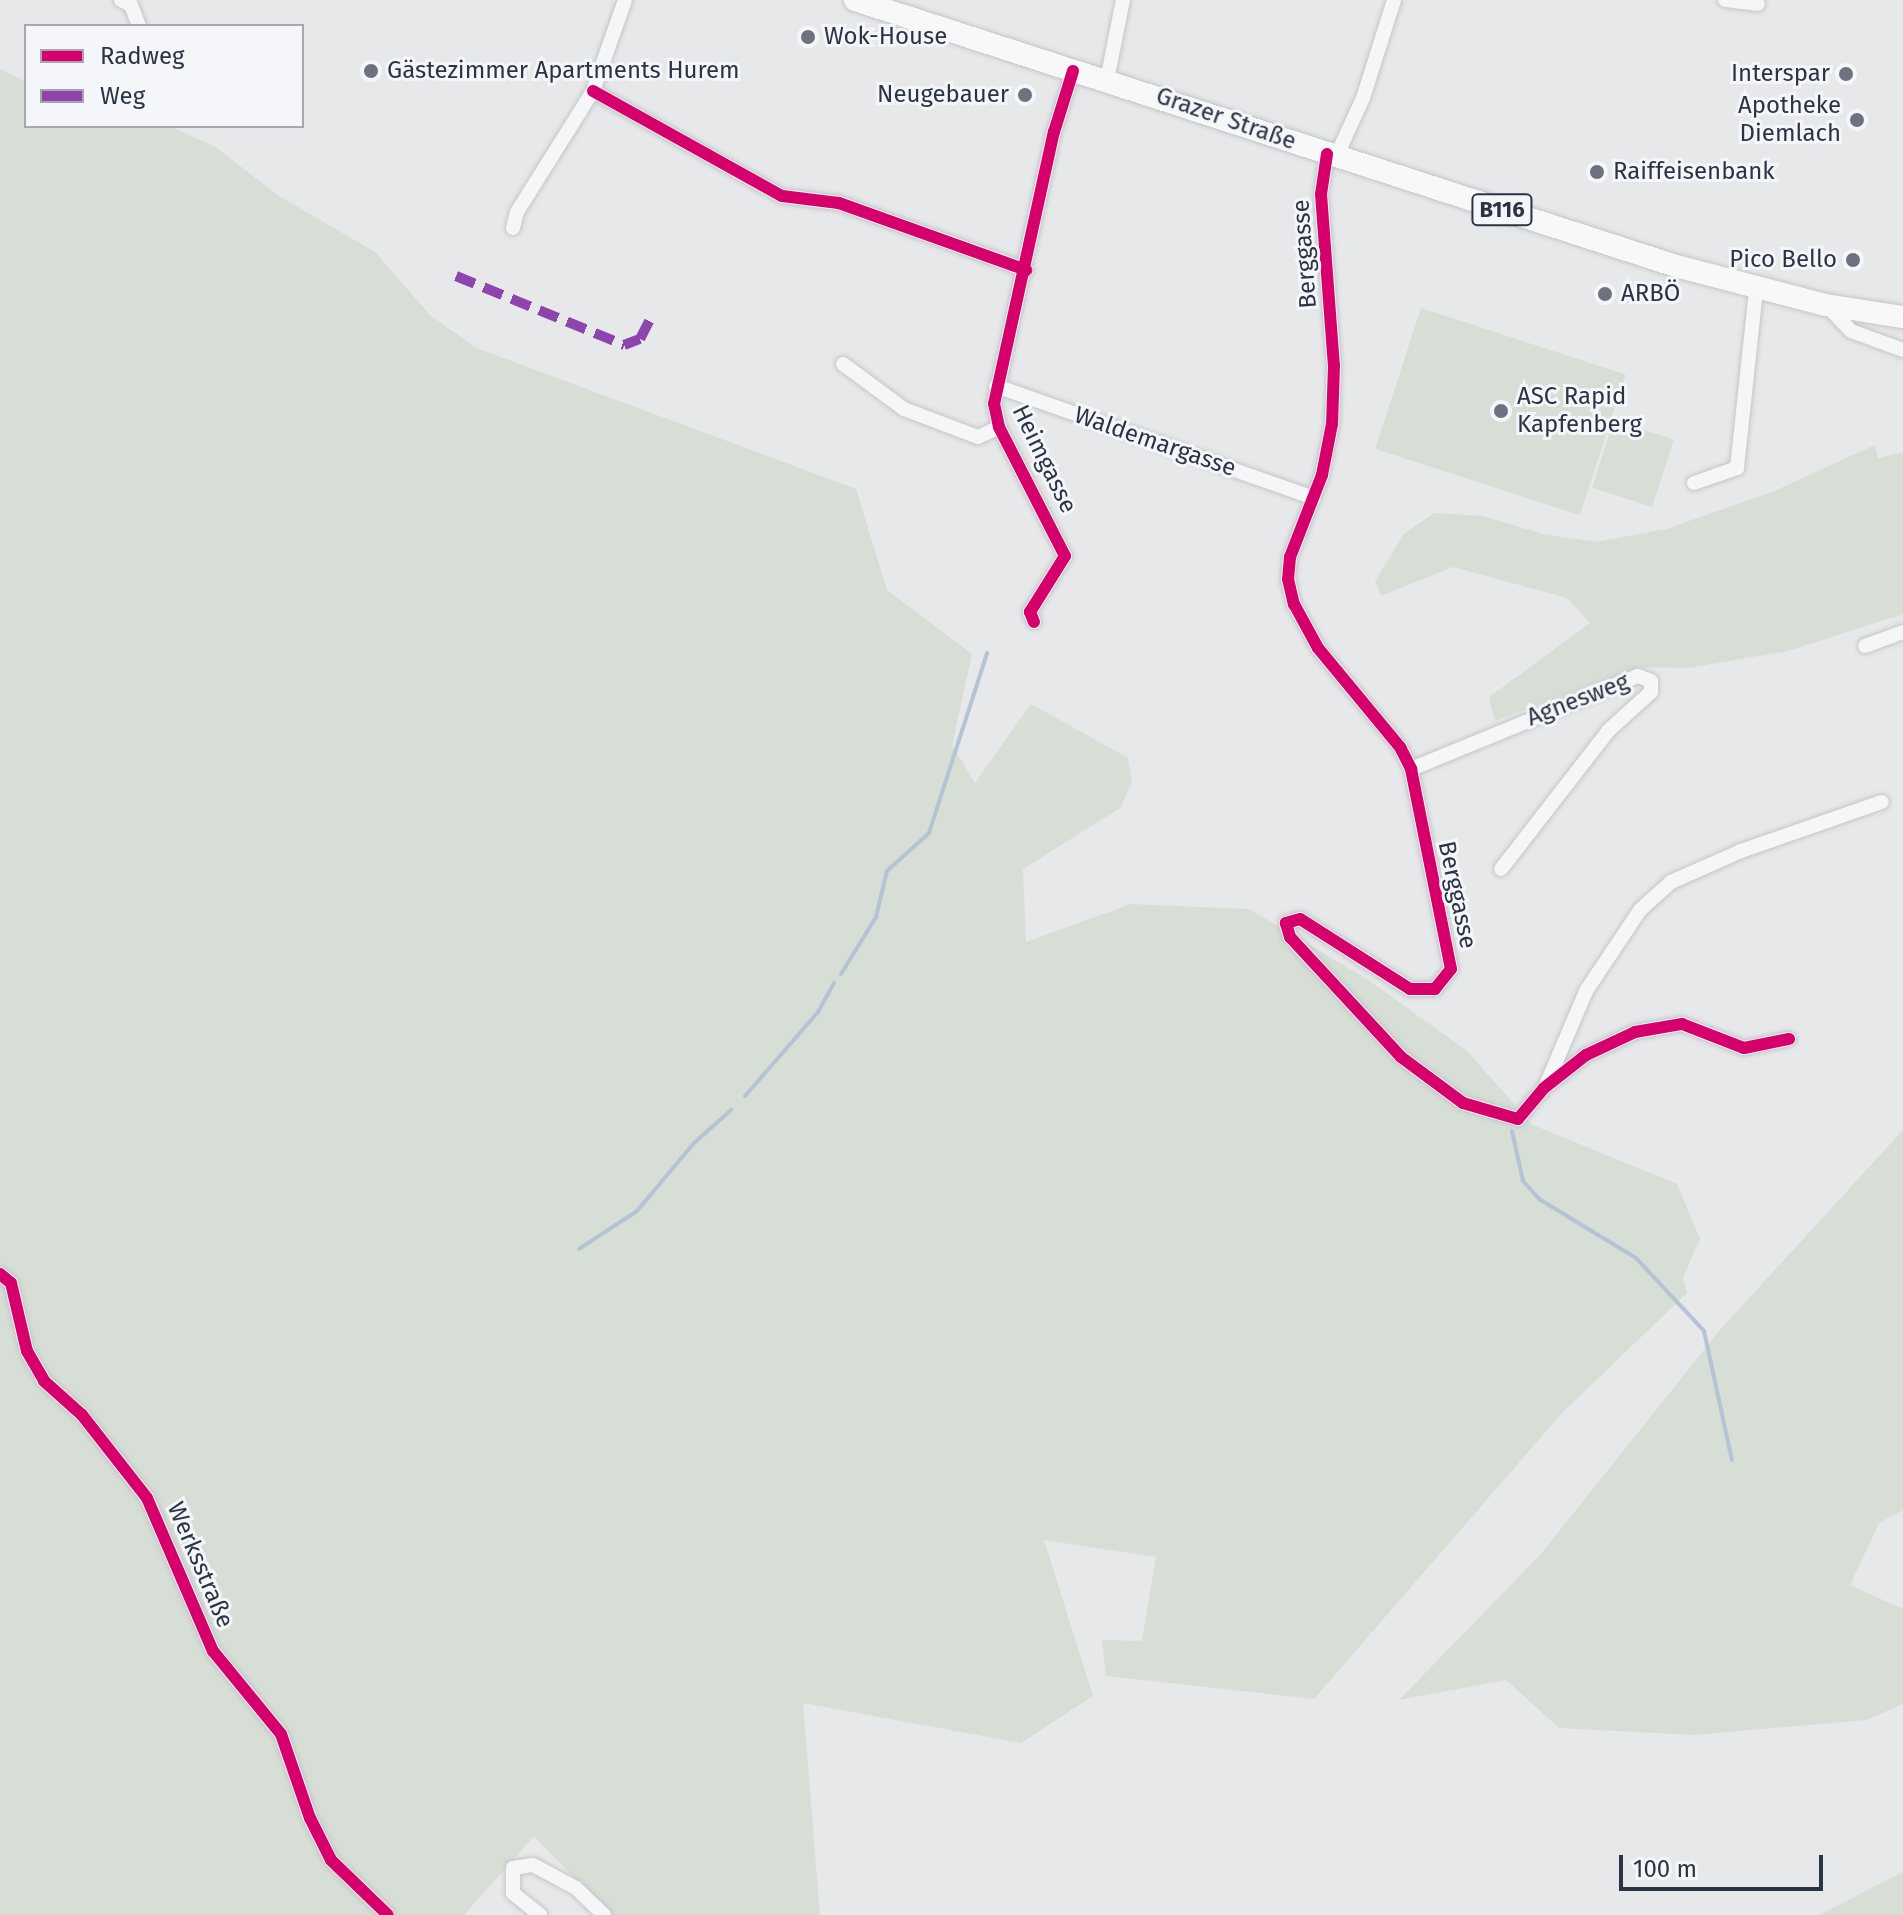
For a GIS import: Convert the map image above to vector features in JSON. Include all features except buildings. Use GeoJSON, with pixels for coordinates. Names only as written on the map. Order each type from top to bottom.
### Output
{"type":"FeatureCollection","features":[{"type":"Feature","properties":{"kind":"main road","name":"Grazer Straße"},"geometry":{"type":"LineString","coordinates":[[855,0],[1332,156],[1756,289],[1826,305],[1903,317]]}},
{"type":"Feature","properties":{"kind":"street"},"geometry":{"type":"LineString","coordinates":[[121,0],[131,5],[138,24]]}},
{"type":"Feature","properties":{"kind":"street"},"geometry":{"type":"LineString","coordinates":[[513,228],[517,212],[593,91],[625,0]]}},
{"type":"Feature","properties":{"kind":"street"},"geometry":{"type":"LineString","coordinates":[[1107,80],[1123,0]]}},
{"type":"Feature","properties":{"kind":"street","name":"Berggasse"},"geometry":{"type":"LineString","coordinates":[[1394,0],[1363,98],[1332,156],[1321,194],[1334,380],[1332,424],[1314,498],[1290,557],[1294,604],[1318,648],[1400,747],[1411,769],[1451,969],[1448,978],[1435,989],[1410,989],[1300,919],[1285,927],[1401,1057],[1463,1103],[1518,1119],[1544,1088],[1586,1055],[1635,1032],[1682,1024],[1744,1048],[1789,1039]]}},
{"type":"Feature","properties":{"kind":"street"},"geometry":{"type":"LineString","coordinates":[[1725,0],[1758,4]]}},
{"type":"Feature","properties":{"kind":"street","name":"Heimgasse"},"geometry":{"type":"LineString","coordinates":[[1034,622],[1030,612],[1065,556],[999,427],[996,386],[1026,270],[1054,132],[1073,71]]}},
{"type":"Feature","properties":{"kind":"street"},"geometry":{"type":"LineString","coordinates":[[593,91],[782,196],[839,203],[1026,270]]}},
{"type":"Feature","properties":{"kind":"street"},"geometry":{"type":"LineString","coordinates":[[1694,483],[1737,468],[1756,289]]}},
{"type":"Feature","properties":{"kind":"street"},"geometry":{"type":"LineString","coordinates":[[1826,305],[1851,331],[1903,350]]}},
{"type":"Feature","properties":{"kind":"street"},"geometry":{"type":"LineString","coordinates":[[843,364],[904,409],[978,437],[999,427]]}},
{"type":"Feature","properties":{"kind":"street","name":"Waldemargasse"},"geometry":{"type":"LineString","coordinates":[[996,386],[1314,498]]}},
{"type":"Feature","properties":{"kind":"street"},"geometry":{"type":"LineString","coordinates":[[1865,646],[1903,632]]}},
{"type":"Feature","properties":{"kind":"street","name":"Agnesweg"},"geometry":{"type":"LineString","coordinates":[[1411,769],[1638,676],[1651,681],[1651,692],[1609,730],[1501,869]]}},
{"type":"Feature","properties":{"kind":"street","name":"Berggasse"},"geometry":{"type":"LineString","coordinates":[[1544,1088],[1586,991],[1640,910],[1671,882],[1741,851],[1882,802]]}},
{"type":"Feature","properties":{"kind":"street","name":"Werksstraße"},"geometry":{"type":"LineString","coordinates":[[0,1274],[11,1283],[27,1351],[44,1381],[82,1415],[147,1498],[213,1651],[281,1734],[310,1818],[331,1860],[388,1915]]}},
{"type":"Feature","properties":{"kind":"street"},"geometry":{"type":"LineString","coordinates":[[540,1915],[513,1893],[513,1868],[533,1865],[576,1888],[604,1915]]}},
{"type":"Feature","properties":{"kind":"shaded area"},"geometry":{"type":"Polygon","coordinates":[[[0,69],[24,81],[24,128],[174,128],[214,146],[279,196],[375,252],[430,315],[476,348],[856,489],[887,590],[972,654],[952,745],[975,783],[1031,704],[1128,758],[1132,783],[1120,808],[1023,869],[1026,942],[1131,904],[1249,909],[1367,979],[1467,1051],[1533,1125],[1677,1184],[1700,1239],[1683,1277],[1687,1293],[1562,1413],[1314,1699],[1106,1676],[1102,1640],[1142,1641],[1156,1557],[1044,1540],[1093,1696],[1021,1743],[803,1703],[820,1915],[610,1915],[534,1836],[464,1915],[0,1915],[0,69]]]}},
{"type":"Feature","properties":{"kind":"shaded area","name":"ASC Rapid Kapfenberg"},"geometry":{"type":"Polygon","coordinates":[[[1421,308],[1625,374],[1580,515],[1375,449],[1421,308]]]}},
{"type":"Feature","properties":{"kind":"shaded area"},"geometry":{"type":"Polygon","coordinates":[[[1614,420],[1674,439],[1652,507],[1592,488],[1614,420]]]}},
{"type":"Feature","properties":{"kind":"shaded area"},"geometry":{"type":"Polygon","coordinates":[[[1875,445],[1878,458],[1903,452],[1903,614],[1788,651],[1687,668],[1640,667],[1495,721],[1489,697],[1590,623],[1567,598],[1453,567],[1381,596],[1375,581],[1404,534],[1434,513],[1483,516],[1543,534],[1596,542],[1666,529],[1772,492],[1875,445]]]}},
{"type":"Feature","properties":{"kind":"shaded area"},"geometry":{"type":"Polygon","coordinates":[[[1903,1130],[1903,1510],[1879,1523],[1850,1585],[1903,1609],[1903,1704],[1866,1720],[1693,1735],[1559,1728],[1506,1680],[1399,1700],[1540,1555],[1719,1331],[1903,1130]]]}},
{"type":"Feature","properties":{"kind":"shaded area"},"geometry":{"type":"Polygon","coordinates":[[[1903,1872],[1903,1915],[1819,1915],[1903,1872]]]}},
{"type":"Feature","properties":{"kind":"waterway"},"geometry":{"type":"LineString","coordinates":[[841,974],[876,917],[887,871],[929,833],[987,653]]}},
{"type":"Feature","properties":{"kind":"waterway"},"geometry":{"type":"LineString","coordinates":[[745,1096],[818,1012],[834,983]]}},
{"type":"Feature","properties":{"kind":"waterway"},"geometry":{"type":"LineString","coordinates":[[579,1249],[637,1211],[694,1143],[731,1110]]}},
{"type":"Feature","properties":{"kind":"waterway"},"geometry":{"type":"LineString","coordinates":[[1512,1131],[1523,1181],[1539,1199],[1636,1258],[1704,1331],[1732,1460]]}},
{"type":"Feature","properties":{"kind":"marked path"},"geometry":{"type":"LineString","coordinates":[[456,276],[624,345],[640,339],[652,315]]}},
{"type":"Feature","properties":{"kind":"cycle path"},"geometry":{"type":"LineString","coordinates":[[1034,622],[1030,612],[1065,556],[999,427],[994,404],[1054,132],[1073,71]]}},
{"type":"Feature","properties":{"kind":"cycle path"},"geometry":{"type":"LineString","coordinates":[[593,91],[782,196],[839,203],[1026,270]]}},
{"type":"Feature","properties":{"kind":"cycle path"},"geometry":{"type":"LineString","coordinates":[[1327,154],[1321,194],[1334,365],[1332,424],[1322,475],[1290,557],[1288,579],[1294,604],[1318,648],[1400,747],[1411,769],[1451,969],[1435,989],[1410,989],[1300,919],[1286,923],[1290,937],[1401,1057],[1463,1103],[1518,1119],[1544,1088],[1586,1055],[1635,1032],[1682,1024],[1744,1048],[1789,1039]]}},
{"type":"Feature","properties":{"kind":"cycle path"},"geometry":{"type":"LineString","coordinates":[[0,1274],[11,1283],[27,1351],[44,1381],[82,1415],[147,1498],[213,1651],[281,1734],[310,1818],[331,1860],[388,1915]]}},
{"type":"Feature","properties":{"kind":"place","name":"Wok-House"},"geometry":{"type":"Point","coordinates":[808,37]}},
{"type":"Feature","properties":{"kind":"place","name":"Gästezimmer Apartments Hurem"},"geometry":{"type":"Point","coordinates":[371,71]}},
{"type":"Feature","properties":{"kind":"place","name":"Interspar"},"geometry":{"type":"Point","coordinates":[1846,74]}},
{"type":"Feature","properties":{"kind":"place","name":"Neugebauer"},"geometry":{"type":"Point","coordinates":[1025,95]}},
{"type":"Feature","properties":{"kind":"place","name":"Apotheke Diemlach"},"geometry":{"type":"Point","coordinates":[1857,120]}},
{"type":"Feature","properties":{"kind":"place","name":"Raiffeisenbank"},"geometry":{"type":"Point","coordinates":[1597,172]}},
{"type":"Feature","properties":{"kind":"place","name":"Pico Bello"},"geometry":{"type":"Point","coordinates":[1853,260]}},
{"type":"Feature","properties":{"kind":"place","name":"ARBÖ"},"geometry":{"type":"Point","coordinates":[1605,294]}},
{"type":"Feature","properties":{"kind":"place","name":"ASC Rapid Kapfenberg"},"geometry":{"type":"Point","coordinates":[1501,411]}}]}
